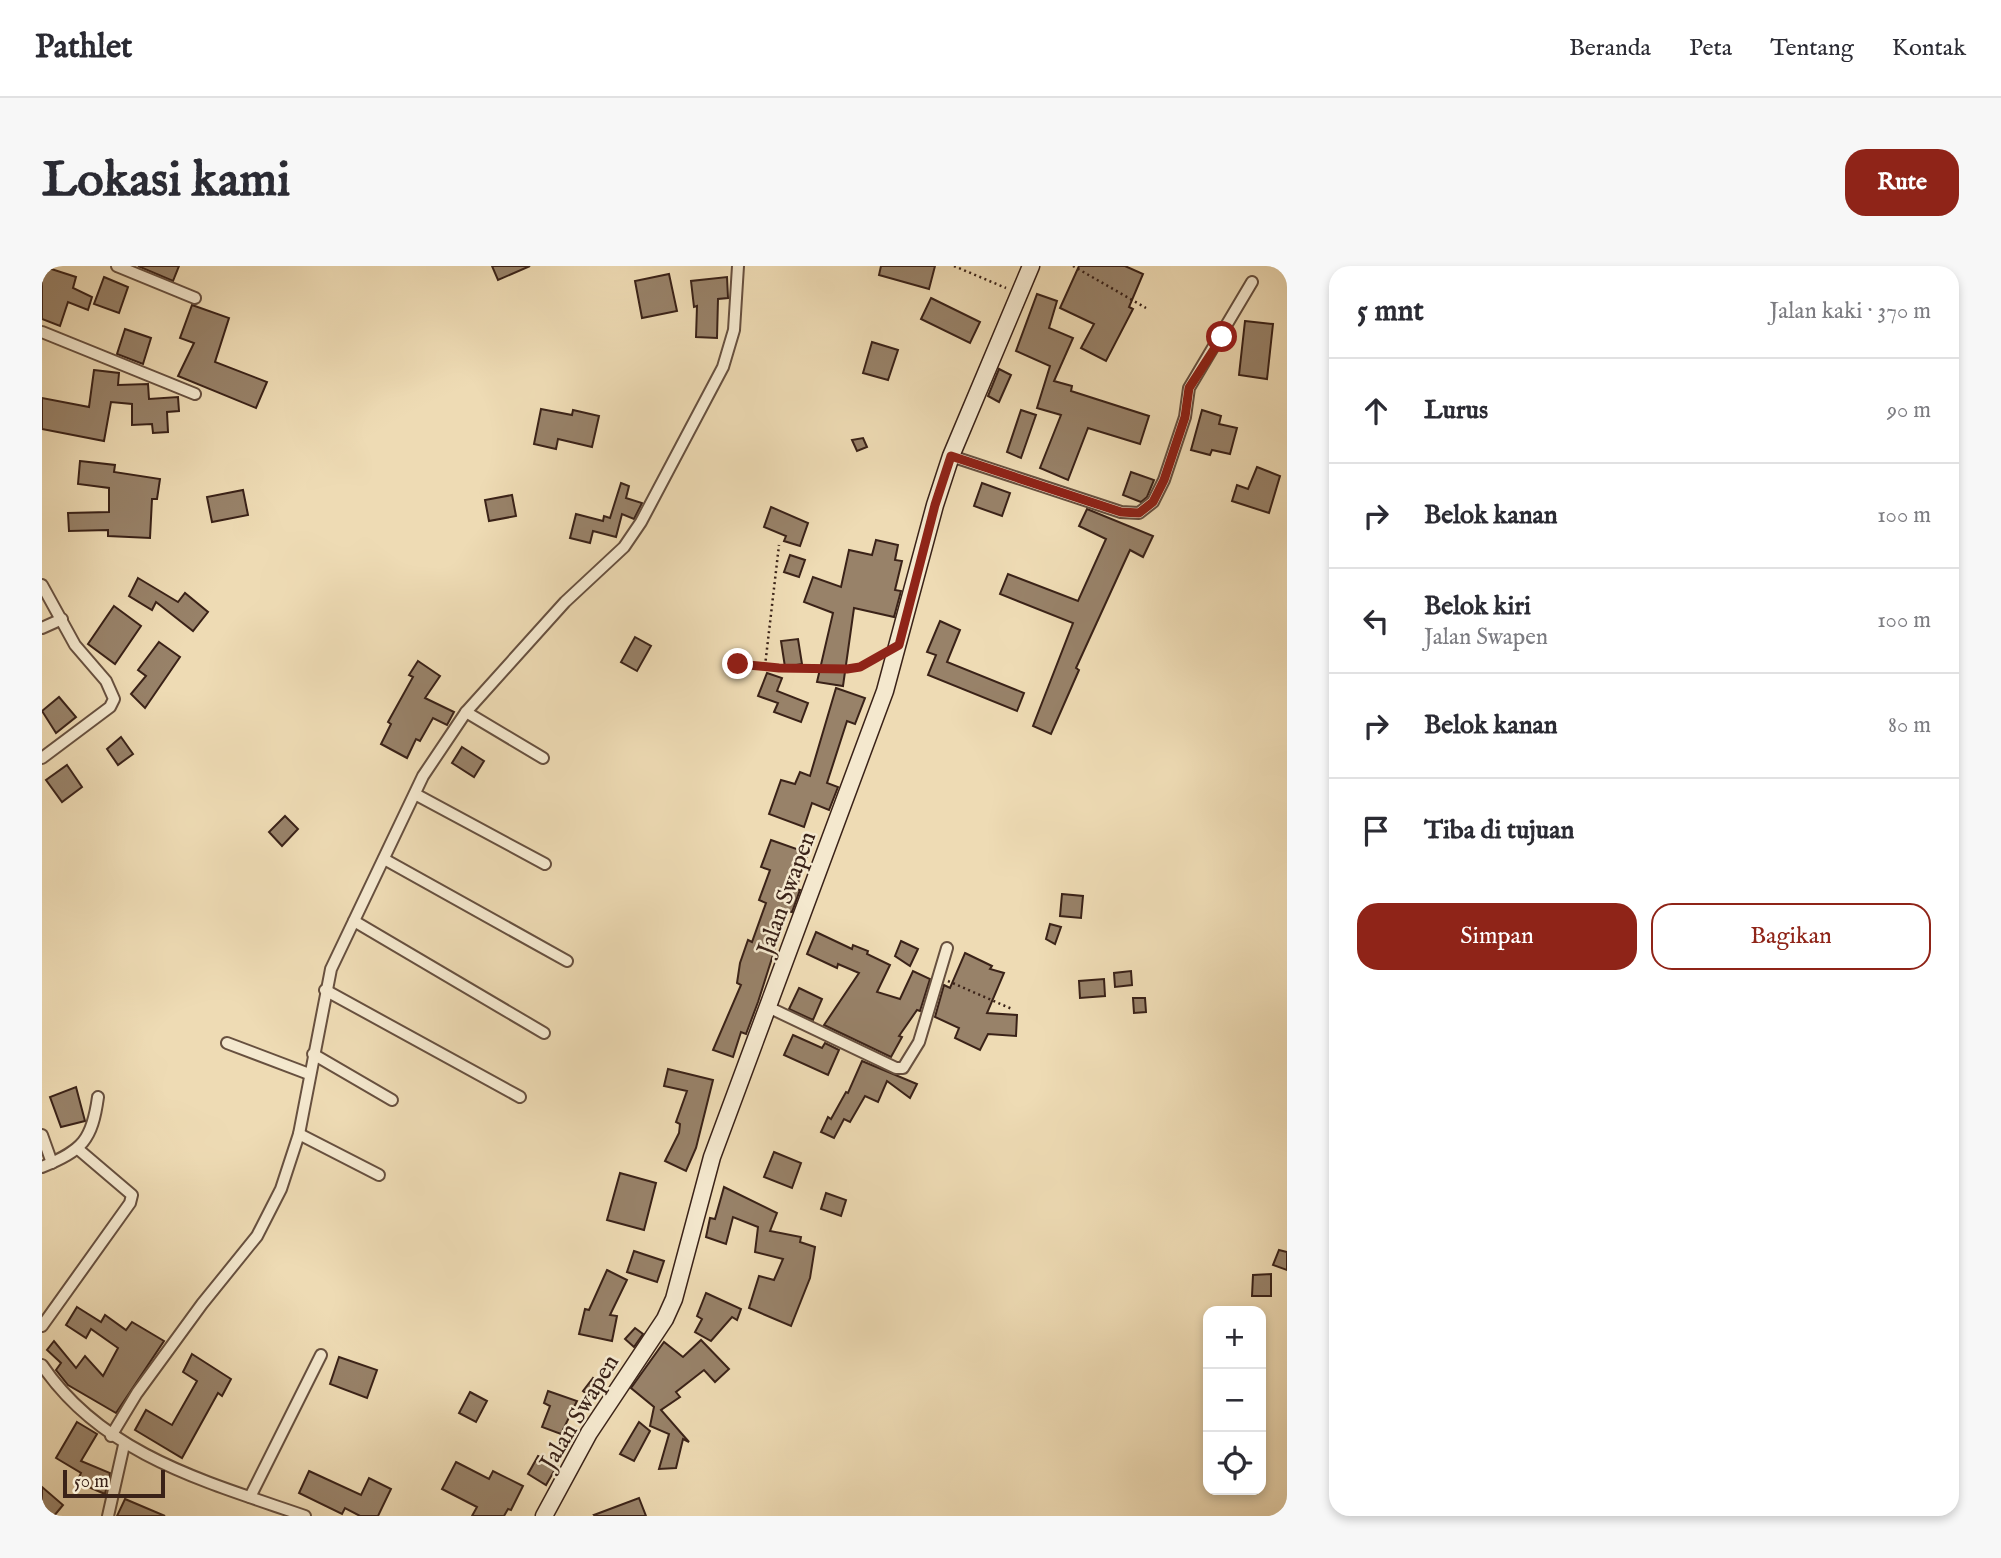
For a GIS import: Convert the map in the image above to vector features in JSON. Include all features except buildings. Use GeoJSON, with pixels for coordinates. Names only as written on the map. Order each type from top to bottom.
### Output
{"type":"FeatureCollection","features":[{"type":"Feature","properties":{"kind":"main road","name":"Jalan Swapen"},"geometry":{"type":"LineString","coordinates":[[544,1516],[589,1433],[665,1319],[674,1299],[712,1157],[899,645],[935,505],[951,456],[1031,266]]}},
{"type":"Feature","properties":{"kind":"street"},"geometry":{"type":"LineString","coordinates":[[117,266],[195,299]]}},
{"type":"Feature","properties":{"kind":"street"},"geometry":{"type":"LineString","coordinates":[[111,1436],[137,1393],[202,1304],[257,1236],[281,1189],[299,1134],[325,990],[354,921],[415,794],[443,744],[466,712],[565,602],[624,547],[642,522],[723,367],[734,330],[738,266]]}},
{"type":"Feature","properties":{"kind":"street"},"geometry":{"type":"LineString","coordinates":[[951,456],[1121,512],[1133,514],[1143,511],[1153,502],[1164,480],[1185,417],[1189,388],[1252,282]]}},
{"type":"Feature","properties":{"kind":"street"},"geometry":{"type":"LineString","coordinates":[[42,332],[195,394]]}},
{"type":"Feature","properties":{"kind":"street"},"geometry":{"type":"LineString","coordinates":[[42,585],[75,645],[106,681],[114,699],[110,707],[42,758]]}},
{"type":"Feature","properties":{"kind":"street"},"geometry":{"type":"LineString","coordinates":[[42,628],[62,619]]}},
{"type":"Feature","properties":{"kind":"street"},"geometry":{"type":"LineString","coordinates":[[466,712],[543,758]]}},
{"type":"Feature","properties":{"kind":"street"},"geometry":{"type":"LineString","coordinates":[[415,794],[545,864]]}},
{"type":"Feature","properties":{"kind":"street"},"geometry":{"type":"LineString","coordinates":[[384,859],[567,961]]}},
{"type":"Feature","properties":{"kind":"street"},"geometry":{"type":"LineString","coordinates":[[354,921],[544,1033]]}},
{"type":"Feature","properties":{"kind":"street"},"geometry":{"type":"LineString","coordinates":[[768,1007],[896,1068],[903,1068],[919,1042],[947,948]]}},
{"type":"Feature","properties":{"kind":"street"},"geometry":{"type":"LineString","coordinates":[[325,990],[520,1097]]}},
{"type":"Feature","properties":{"kind":"street"},"geometry":{"type":"LineString","coordinates":[[227,1043],[309,1074]]}},
{"type":"Feature","properties":{"kind":"street"},"geometry":{"type":"LineString","coordinates":[[313,1054],[392,1100]]}},
{"type":"Feature","properties":{"kind":"street"},"geometry":{"type":"LineString","coordinates":[[42,1135],[47,1165],[78,1149],[94,1126],[98,1097]]}},
{"type":"Feature","properties":{"kind":"street"},"geometry":{"type":"LineString","coordinates":[[299,1134],[379,1175]]}},
{"type":"Feature","properties":{"kind":"street"},"geometry":{"type":"LineString","coordinates":[[42,1326],[131,1203],[132,1195],[128,1189],[78,1149]]}},
{"type":"Feature","properties":{"kind":"street"},"geometry":{"type":"LineString","coordinates":[[250,1497],[321,1355]]}},
{"type":"Feature","properties":{"kind":"street"},"geometry":{"type":"LineString","coordinates":[[42,1365],[75,1405],[124,1445],[250,1497],[305,1516]]}},
{"type":"Feature","properties":{"kind":"street"},"geometry":{"type":"LineString","coordinates":[[108,1516],[124,1445]]}},
{"type":"Feature","properties":{"kind":"path"},"geometry":{"type":"LineString","coordinates":[[954,266],[1018,293]]}},
{"type":"Feature","properties":{"kind":"path"},"geometry":{"type":"LineString","coordinates":[[1073,266],[1146,308]]}},
{"type":"Feature","properties":{"kind":"path"},"geometry":{"type":"LineString","coordinates":[[765,666],[779,545]]}},
{"type":"Feature","properties":{"kind":"path"},"geometry":{"type":"LineString","coordinates":[[738,664],[860,667],[899,645]]}},
{"type":"Feature","properties":{"kind":"path"},"geometry":{"type":"LineString","coordinates":[[938,978],[1012,1009]]}},
{"type":"Feature","properties":{"kind":"route"},"geometry":{"type":"LineString","coordinates":[[738,664],[779,668],[806,666],[847,669],[860,667],[899,645],[935,505],[951,456],[1121,512],[1133,514],[1148,508],[1164,480],[1185,417],[1189,388],[1222,337]]}}]}
